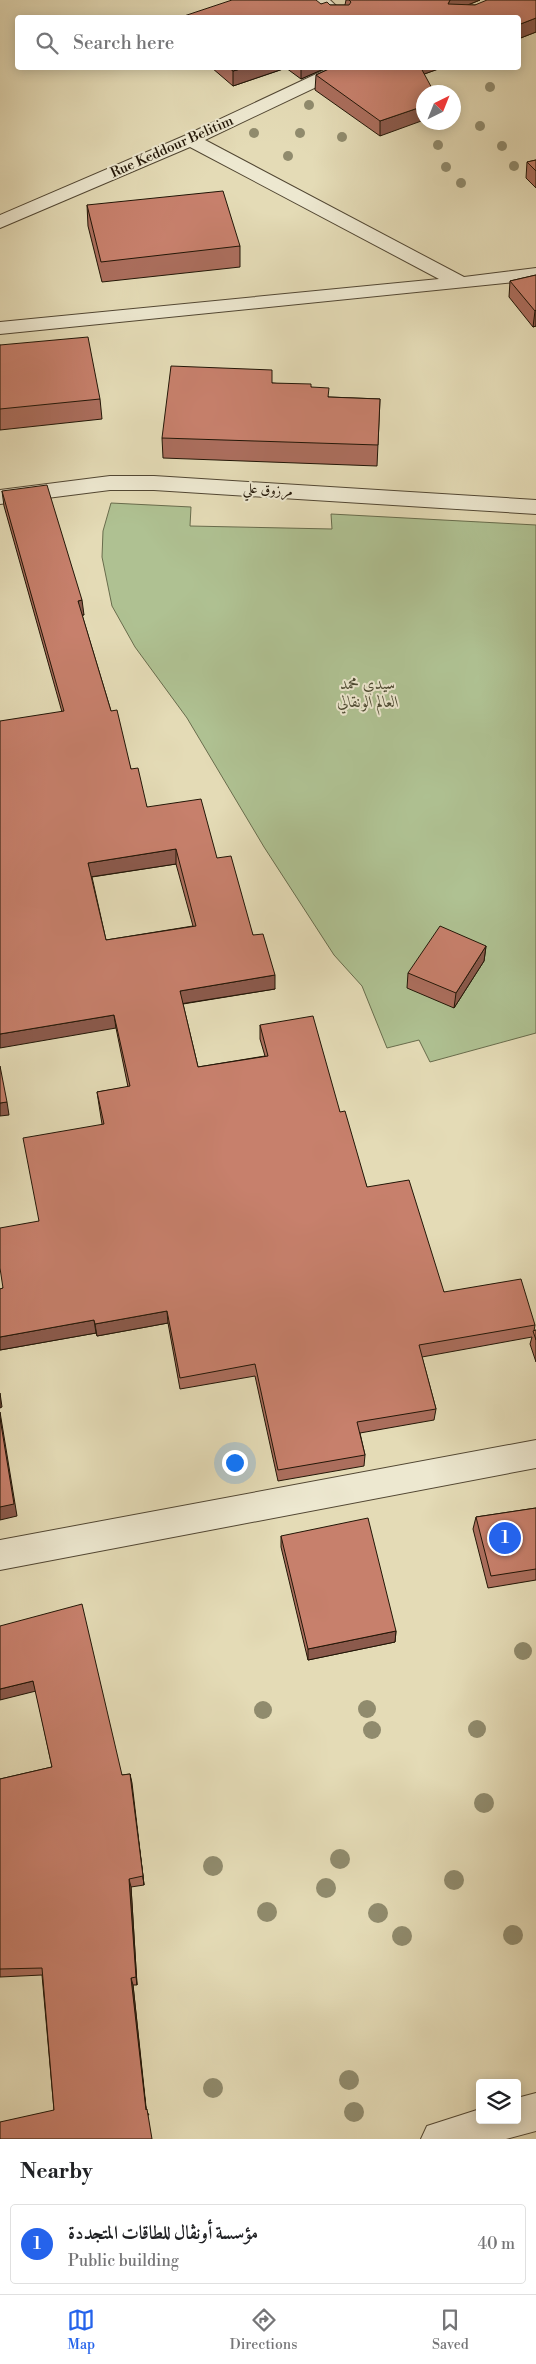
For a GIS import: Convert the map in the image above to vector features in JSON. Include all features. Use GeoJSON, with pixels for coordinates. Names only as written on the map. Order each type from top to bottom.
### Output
{"type":"FeatureCollection","features":[{"type":"Feature","properties":{"kind":"street"},"geometry":{"type":"LineString","coordinates":[[320,0],[338,15]]}},
{"type":"Feature","properties":{"kind":"street","name":"Rue Keddour Belitim"},"geometry":{"type":"LineString","coordinates":[[0,222],[191,140],[338,70]]}},
{"type":"Feature","properties":{"kind":"street"},"geometry":{"type":"LineString","coordinates":[[191,140],[461,283]]}},
{"type":"Feature","properties":{"kind":"street"},"geometry":{"type":"LineString","coordinates":[[0,212],[28,210]]}},
{"type":"Feature","properties":{"kind":"street"},"geometry":{"type":"LineString","coordinates":[[0,328],[536,274]]}},
{"type":"Feature","properties":{"kind":"street","name":"مرزوق علي"},"geometry":{"type":"LineString","coordinates":[[0,497],[110,483],[154,483],[536,507]]}},
{"type":"Feature","properties":{"kind":"street"},"geometry":{"type":"LineString","coordinates":[[0,1555],[536,1454]]}},
{"type":"Feature","properties":{"kind":"street"},"geometry":{"type":"LineString","coordinates":[[521,2116],[536,2112]]}},
{"type":"Feature","properties":{"kind":"street"},"geometry":{"type":"LineString","coordinates":[[440,2139],[493,2124]]}},
{"type":"Feature","properties":{"kind":"green space","name":"سيدي محمد العالم الونقالي"},"geometry":{"type":"Polygon","coordinates":[[[111,503],[191,507],[190,526],[332,529],[331,514],[536,525],[536,1033],[430,1062],[419,1040],[387,1048],[362,986],[334,955],[264,847],[187,718],[135,647],[112,606],[102,557],[103,531],[111,503]]]}},
{"type":"Feature","properties":{"kind":"building"},"geometry":{"type":"Polygon","coordinates":[[[232,0],[316,0],[321,4],[327,2],[330,5],[349,5],[351,2],[349,0],[450,0],[448,4],[475,5],[487,0],[536,0],[536,18],[521,24],[521,15],[187,15],[232,0]]]}},
{"type":"Feature","properties":{"kind":"building"},"geometry":{"type":"Polygon","coordinates":[[[327,70],[422,70],[430,85],[416,85],[416,109],[380,121],[316,75],[327,70]]]}},
{"type":"Feature","properties":{"kind":"building"},"geometry":{"type":"Polygon","coordinates":[[[536,160],[536,171],[527,162],[536,160]]]}},
{"type":"Feature","properties":{"kind":"building"},"geometry":{"type":"Polygon","coordinates":[[[223,191],[240,246],[101,262],[87,205],[223,191]]]}},
{"type":"Feature","properties":{"kind":"building"},"geometry":{"type":"Polygon","coordinates":[[[536,275],[536,310],[535,311],[510,281],[536,275]]]}},
{"type":"Feature","properties":{"kind":"building"},"geometry":{"type":"Polygon","coordinates":[[[88,337],[100,399],[0,409],[0,345],[88,337]]]}},
{"type":"Feature","properties":{"kind":"building"},"geometry":{"type":"Polygon","coordinates":[[[171,366],[272,370],[272,383],[311,384],[311,387],[329,388],[328,397],[380,399],[378,445],[162,438],[171,366]]]}},
{"type":"Feature","properties":{"kind":"building"},"geometry":{"type":"Polygon","coordinates":[[[47,485],[82,600],[78,601],[111,711],[117,710],[131,769],[138,768],[147,807],[201,799],[217,858],[231,856],[253,935],[263,934],[275,975],[180,991],[198,1067],[268,1056],[260,1025],[313,1016],[340,1112],[345,1111],[367,1187],[409,1180],[444,1292],[521,1279],[535,1325],[419,1345],[436,1409],[357,1422],[365,1455],[278,1470],[255,1364],[180,1378],[167,1311],[95,1324],[94,1320],[0,1337],[0,1289],[3,1288],[0,1268],[0,1228],[39,1221],[23,1138],[104,1124],[97,1092],[130,1086],[114,1015],[0,1034],[0,721],[64,711],[2,491],[47,485]],[[176,849],[88,863],[106,940],[196,926],[176,849]]]}},
{"type":"Feature","properties":{"kind":"building"},"geometry":{"type":"Polygon","coordinates":[[[440,926],[486,946],[456,993],[408,973],[440,926]]]}},
{"type":"Feature","properties":{"kind":"building"},"geometry":{"type":"Polygon","coordinates":[[[0,1066],[7,1102],[0,1103],[0,1066]]]}},
{"type":"Feature","properties":{"kind":"building"},"geometry":{"type":"Polygon","coordinates":[[[0,1418],[14,1504],[0,1507],[0,1418]]]}},
{"type":"Feature","properties":{"kind":"building"},"geometry":{"type":"Polygon","coordinates":[[[536,1508],[536,1569],[491,1576],[476,1517],[536,1508]]]}},
{"type":"Feature","properties":{"kind":"building"},"geometry":{"type":"Polygon","coordinates":[[[368,1518],[396,1631],[308,1649],[281,1536],[368,1518]]]}},
{"type":"Feature","properties":{"kind":"building"},"geometry":{"type":"Polygon","coordinates":[[[82,1604],[122,1775],[130,1774],[143,1876],[129,1879],[136,1977],[131,1978],[146,2110],[152,2139],[0,2139],[0,2122],[54,2110],[42,1968],[0,1969],[0,1779],[52,1767],[33,1681],[0,1689],[0,1626],[82,1604]]]}},
{"type":"Feature","properties":{"kind":"place","name":"مؤسسة أونڨال للطاقات المتجددة"},"geometry":{"type":"Point","coordinates":[505,1538]}}]}
